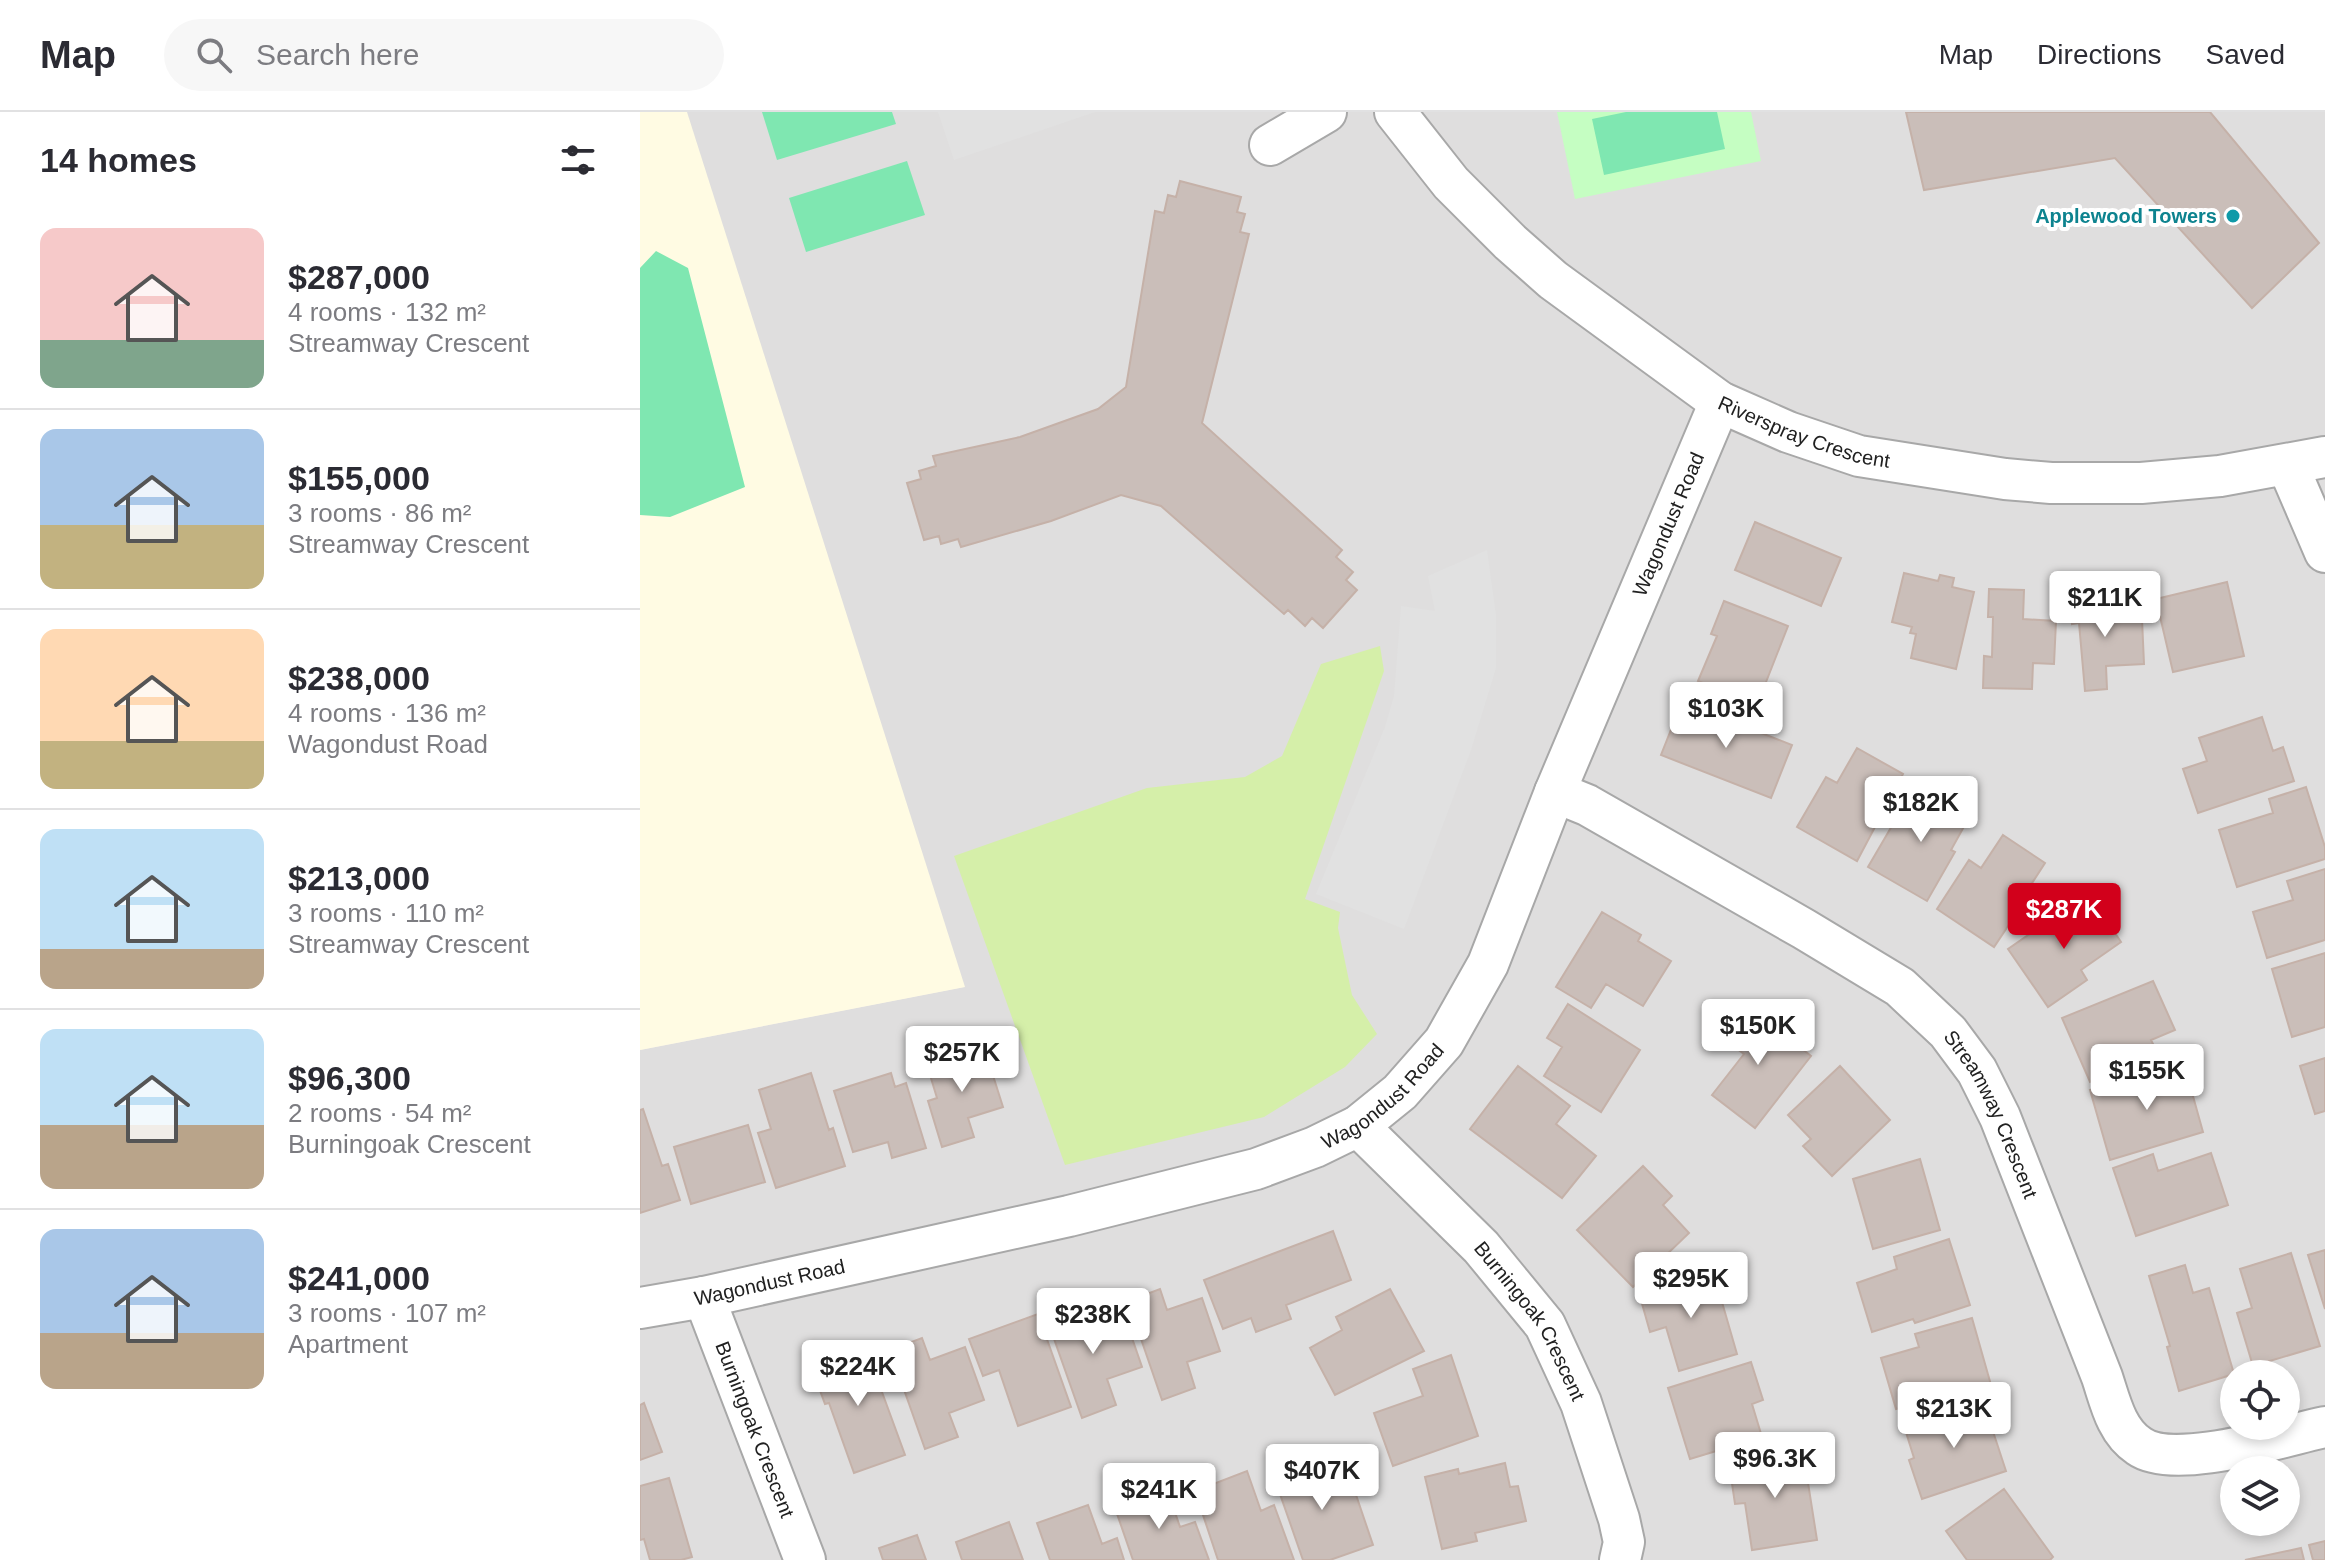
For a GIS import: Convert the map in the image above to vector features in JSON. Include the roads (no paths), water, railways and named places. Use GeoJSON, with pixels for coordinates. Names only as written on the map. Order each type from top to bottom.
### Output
{"type":"FeatureCollection","features":[{"type":"Feature","properties":{"kind":"street"},"geometry":{"type":"LineString","coordinates":[[1270,145],[1326,112]]}},
{"type":"Feature","properties":{"kind":"street","name":"Riverspray Crescent"},"geometry":{"type":"LineString","coordinates":[[1395,112],[1451,183],[1553,280],[1720,402],[1788,432],[1859,456],[2005,479],[2051,483],[2141,483],[2306,462]]}},
{"type":"Feature","properties":{"kind":"street","name":"Wagondust Road"},"geometry":{"type":"LineString","coordinates":[[640,1308],[704,1297],[1069,1216],[1256,1169],[1358,1126],[1409,1081],[1444,1042],[1488,964],[1555,792],[1720,402]]}},
{"type":"Feature","properties":{"kind":"street"},"geometry":{"type":"LineString","coordinates":[[2306,462],[2325,552]]}},
{"type":"Feature","properties":{"kind":"street","name":"Streamway Crescent"},"geometry":{"type":"LineString","coordinates":[[1555,792],[1587,805],[1864,965],[1900,987],[1948,1032],[1977,1071],[2000,1117],[2115,1415],[2126,1434],[2140,1447],[2161,1455],[2188,1456],[2325,1427]]}},
{"type":"Feature","properties":{"kind":"street","name":"Burningoak Crescent"},"geometry":{"type":"LineString","coordinates":[[1358,1126],[1481,1247],[1545,1325],[1581,1403],[1619,1519],[1624,1542],[1620,1560]]}},
{"type":"Feature","properties":{"kind":"street","name":"Burningoak Crescent"},"geometry":{"type":"LineString","coordinates":[[704,1297],[805,1560]]}},
{"type":"Feature","properties":{"kind":"place","name":"Applewood Towers"},"geometry":{"type":"Point","coordinates":[2233,216]}}]}
